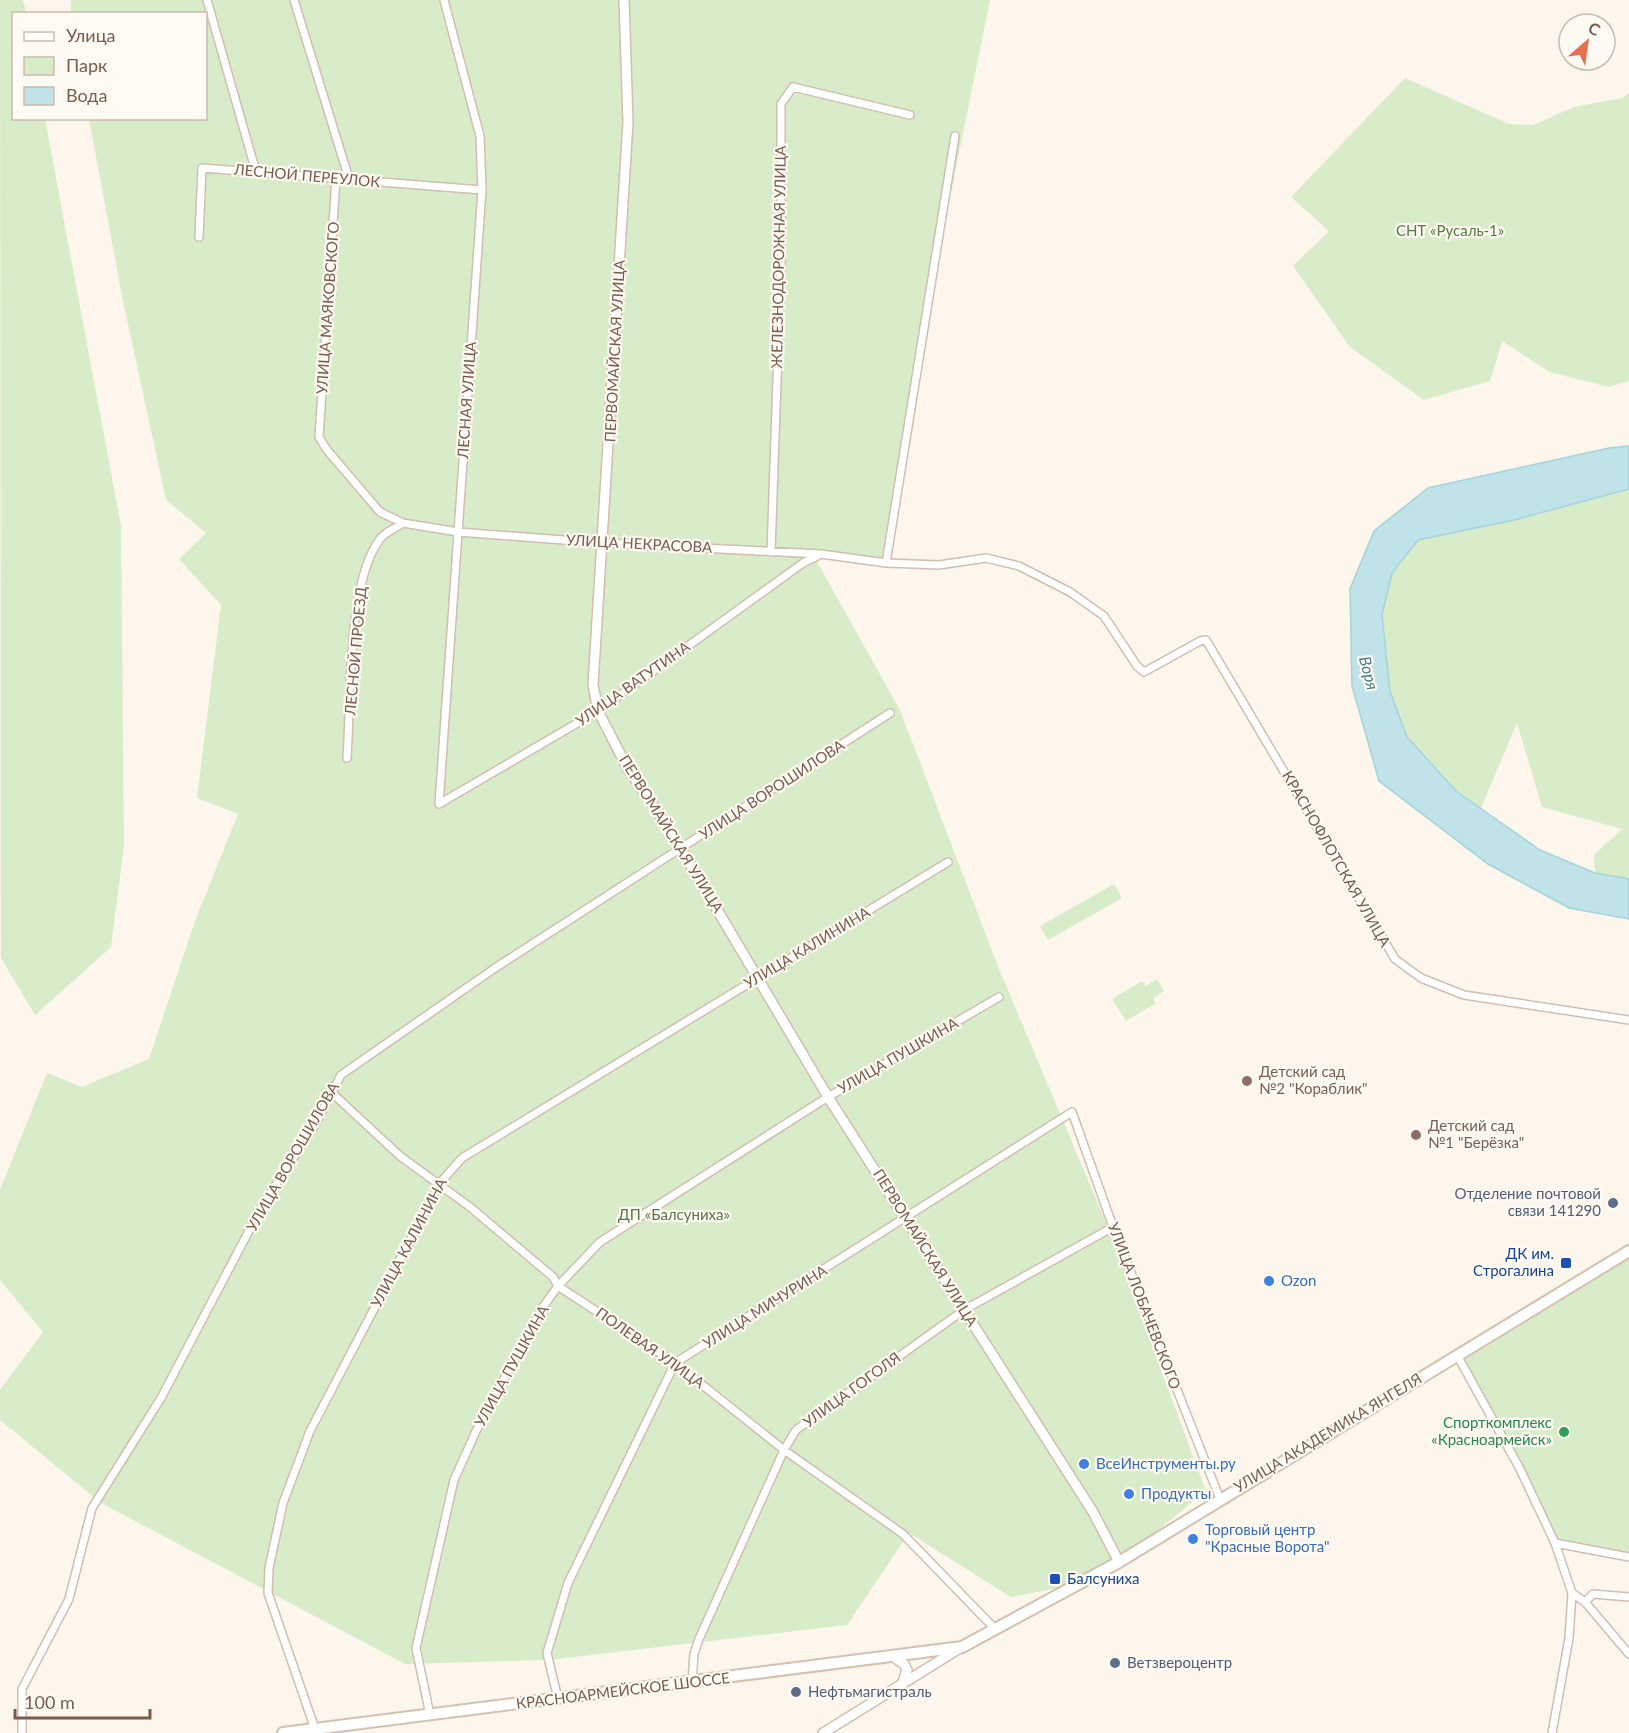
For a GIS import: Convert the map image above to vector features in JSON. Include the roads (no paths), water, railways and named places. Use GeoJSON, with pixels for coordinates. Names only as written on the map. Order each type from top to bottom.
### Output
{"type":"FeatureCollection","features":[{"type":"Feature","properties":{"kind":"main road","name":"УЛИЦА АКАДЕМИКА ЯНГЕЛЯ"},"geometry":{"type":"LineString","coordinates":[[962,1647],[1119,1562],[1629,1251]]}},
{"type":"Feature","properties":{"kind":"main road","name":"КРАСНОАРМЕЙСКОЕ ШОССЕ"},"geometry":{"type":"LineString","coordinates":[[283,1733],[322,1730],[962,1647]]}},
{"type":"Feature","properties":{"kind":"street"},"geometry":{"type":"LineString","coordinates":[[207,0],[256,172]]}},
{"type":"Feature","properties":{"kind":"street"},"geometry":{"type":"LineString","coordinates":[[294,0],[349,179]]}},
{"type":"Feature","properties":{"kind":"street","name":"ЛЕСНАЯ УЛИЦА"},"geometry":{"type":"LineString","coordinates":[[439,804],[482,190],[480,136],[444,0]]}},
{"type":"Feature","properties":{"kind":"street","name":"ПЕРВОМАЙСКАЯ УЛИЦА"},"geometry":{"type":"LineString","coordinates":[[624,0],[628,122],[593,686],[598,711],[628,769],[681,849],[828,1096],[1093,1512],[1119,1562]]}},
{"type":"Feature","properties":{"kind":"street","name":"ЖЕЛЕЗНОДОРОЖНАЯ УЛИЦА"},"geometry":{"type":"LineString","coordinates":[[771,552],[781,265],[781,104],[793,87],[910,115]]}},
{"type":"Feature","properties":{"kind":"street"},"geometry":{"type":"LineString","coordinates":[[886,563],[956,136]]}},
{"type":"Feature","properties":{"kind":"street","name":"ЛЕСНОЙ ПЕРЕУЛОК"},"geometry":{"type":"LineString","coordinates":[[199,237],[202,168],[482,190]]}},
{"type":"Feature","properties":{"kind":"street","name":"УЛИЦА МАЯКОВСКОГО"},"geometry":{"type":"LineString","coordinates":[[319,437],[336,178]]}},
{"type":"Feature","properties":{"kind":"street","name":"УЛИЦА НЕКРАСОВА"},"geometry":{"type":"LineString","coordinates":[[319,437],[327,450],[380,512],[403,523],[458,532],[603,543],[821,554],[886,563],[939,565],[986,558],[1019,566],[1070,592],[1104,616],[1137,666],[1144,672],[1200,641],[1206,640]]}},
{"type":"Feature","properties":{"kind":"street","name":"ЛЕСНОЙ ПРОЕЗД"},"geometry":{"type":"LineString","coordinates":[[347,758],[358,592],[367,561],[382,537],[403,523]]}},
{"type":"Feature","properties":{"kind":"street","name":"УЛИЦА ВАТУТИНА"},"geometry":{"type":"LineString","coordinates":[[439,804],[598,711],[803,563],[821,554]]}},
{"type":"Feature","properties":{"kind":"street","name":"КРАСНОФЛОТСКАЯ УЛИЦА"},"geometry":{"type":"LineString","coordinates":[[1206,640],[1395,959],[1421,978],[1464,995],[1629,1020]]}},
{"type":"Feature","properties":{"kind":"street","name":"УЛИЦА ВОРОШИЛОВА"},"geometry":{"type":"LineString","coordinates":[[22,1733],[22,1689],[69,1599],[92,1508],[161,1398],[262,1206],[316,1123],[330,1091],[350,1067],[495,968],[890,713]]}},
{"type":"Feature","properties":{"kind":"street","name":"УЛИЦА КАЛИНИНА"},"geometry":{"type":"LineString","coordinates":[[322,1730],[268,1593],[269,1568],[283,1503],[310,1431],[440,1182],[462,1158],[948,862]]}},
{"type":"Feature","properties":{"kind":"street","name":"УЛИЦА ПУШКИНА"},"geometry":{"type":"LineString","coordinates":[[430,1715],[416,1648],[454,1480],[477,1429],[532,1328],[558,1286],[600,1242],[828,1096],[999,997]]}},
{"type":"Feature","properties":{"kind":"street","name":"ПОЛЕВАЯ УЛИЦА"},"geometry":{"type":"LineString","coordinates":[[330,1091],[400,1156],[440,1182],[553,1277],[558,1286],[675,1363],[784,1450],[903,1534],[996,1630]]}},
{"type":"Feature","properties":{"kind":"street","name":"УЛИЦА МИЧУРИНА"},"geometry":{"type":"LineString","coordinates":[[675,1363],[1072,1112]]}},
{"type":"Feature","properties":{"kind":"street","name":"УЛИЦА ЛОБАЧЕВСКОГО"},"geometry":{"type":"LineString","coordinates":[[1072,1112],[1113,1227],[1220,1499]]}},
{"type":"Feature","properties":{"kind":"street","name":"УЛИЦА ГОГОЛЯ"},"geometry":{"type":"LineString","coordinates":[[692,1682],[694,1654],[699,1639],[784,1450],[796,1430],[964,1310],[1113,1227]]}},
{"type":"Feature","properties":{"kind":"street"},"geometry":{"type":"LineString","coordinates":[[1456,1356],[1520,1469],[1555,1542],[1572,1593],[1569,1638],[1552,1733]]}},
{"type":"Feature","properties":{"kind":"street"},"geometry":{"type":"LineString","coordinates":[[558,1699],[547,1653],[568,1583],[675,1363]]}},
{"type":"Feature","properties":{"kind":"street"},"geometry":{"type":"LineString","coordinates":[[1555,1542],[1629,1557]]}},
{"type":"Feature","properties":{"kind":"street"},"geometry":{"type":"LineString","coordinates":[[1572,1593],[1585,1602],[1629,1654]]}},
{"type":"Feature","properties":{"kind":"street"},"geometry":{"type":"LineString","coordinates":[[1585,1602],[1593,1594],[1629,1597]]}},
{"type":"Feature","properties":{"kind":"street"},"geometry":{"type":"LineString","coordinates":[[823,1733],[962,1647]]}},
{"type":"Feature","properties":{"kind":"street"},"geometry":{"type":"LineString","coordinates":[[891,1655],[904,1664],[907,1670],[903,1682]]}},
{"type":"Feature","properties":{"kind":"water","name":"Воря"},"geometry":{"type":"Polygon","coordinates":[[[1629,446],[1629,489],[1514,520],[1418,540],[1392,573],[1382,615],[1390,691],[1407,737],[1456,791],[1540,850],[1595,873],[1629,879],[1629,919],[1569,908],[1488,864],[1379,781],[1352,686],[1350,589],[1374,531],[1428,488],[1609,448],[1629,446]]]}},
{"type":"Feature","properties":{"kind":"place","name":"Детский сад №2 \"Кораблик\""},"geometry":{"type":"Point","coordinates":[1247,1081]}},
{"type":"Feature","properties":{"kind":"place","name":"Детский сад №1 \"Берёзка\""},"geometry":{"type":"Point","coordinates":[1416,1135]}},
{"type":"Feature","properties":{"kind":"place","name":"Отделение почтовой связи 141290"},"geometry":{"type":"Point","coordinates":[1613,1203]}},
{"type":"Feature","properties":{"kind":"place","name":"ДК им. Строгалина"},"geometry":{"type":"Point","coordinates":[1566,1263]}},
{"type":"Feature","properties":{"kind":"place","name":"Ozon"},"geometry":{"type":"Point","coordinates":[1269,1281]}},
{"type":"Feature","properties":{"kind":"place","name":"Спорткомплекс «Красноармейск»"},"geometry":{"type":"Point","coordinates":[1564,1432]}},
{"type":"Feature","properties":{"kind":"place","name":"ВсеИнструменты.ру"},"geometry":{"type":"Point","coordinates":[1084,1464]}},
{"type":"Feature","properties":{"kind":"place","name":"Продукты"},"geometry":{"type":"Point","coordinates":[1129,1494]}},
{"type":"Feature","properties":{"kind":"place","name":"Торговый центр \"Красные Ворота\""},"geometry":{"type":"Point","coordinates":[1193,1539]}},
{"type":"Feature","properties":{"kind":"place","name":"Балсуниха"},"geometry":{"type":"Point","coordinates":[1055,1579]}},
{"type":"Feature","properties":{"kind":"place","name":"Ветзвероцентр"},"geometry":{"type":"Point","coordinates":[1115,1663]}},
{"type":"Feature","properties":{"kind":"place","name":"Нефтьмагистраль"},"geometry":{"type":"Point","coordinates":[796,1692]}},
{"type":"Feature","properties":{"kind":"park label","name":"СНТ «Русаль-1»"},"geometry":{"type":"Point","coordinates":[1450,231]}},
{"type":"Feature","properties":{"kind":"park label","name":"ДП «Балсуниха»"},"geometry":{"type":"Point","coordinates":[674,1215]}}]}
